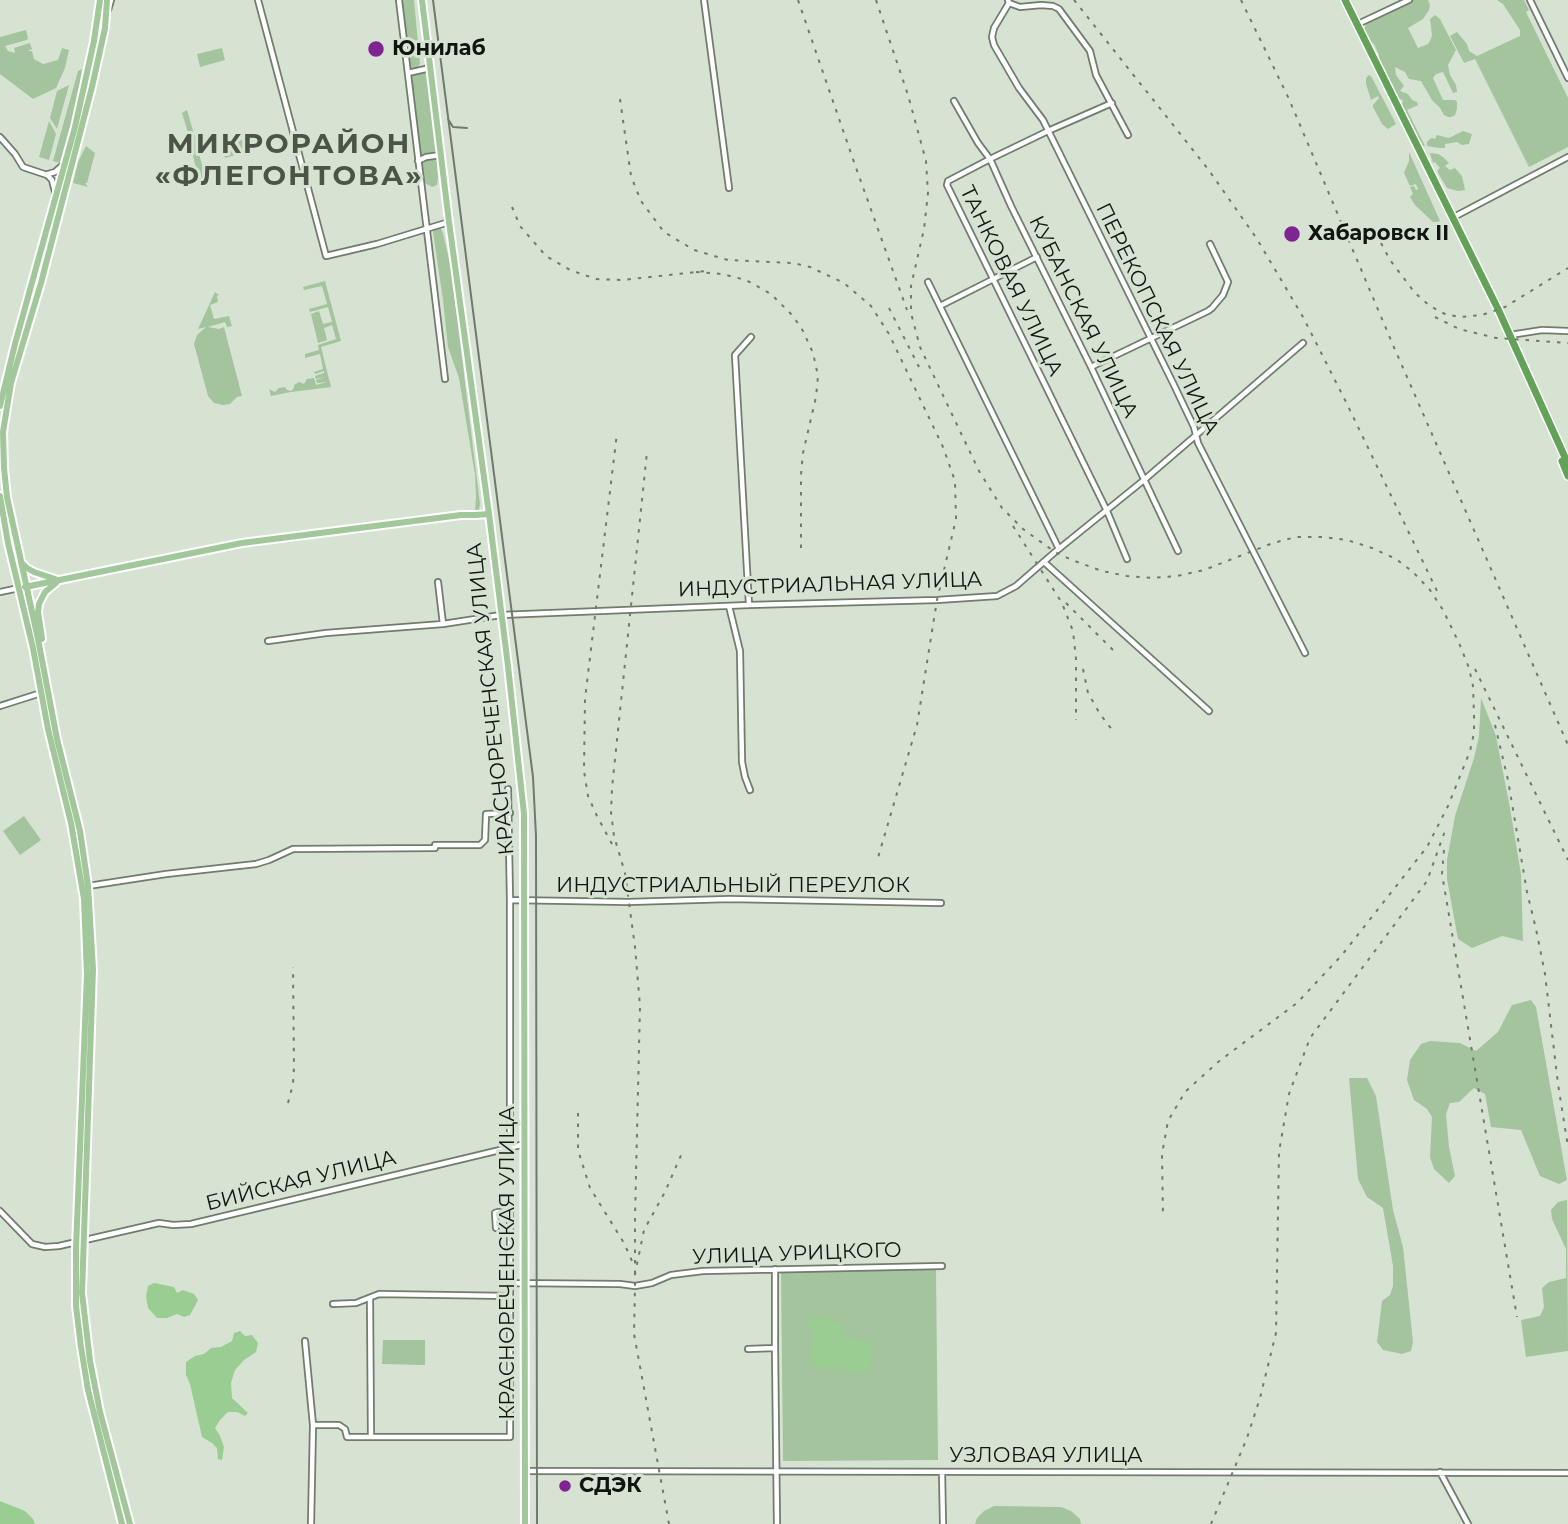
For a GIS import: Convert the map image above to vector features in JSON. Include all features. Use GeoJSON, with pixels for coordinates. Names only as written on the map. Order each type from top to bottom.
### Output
{"type":"FeatureCollection","features":[{"type":"Feature","properties":{"kind":"highway"},"geometry":{"type":"LineString","coordinates":[[1345,0],[1510,336],[1568,476]]}},
{"type":"Feature","properties":{"kind":"highway"},"geometry":{"type":"LineString","coordinates":[[1514,347],[1568,464]]}},
{"type":"Feature","properties":{"kind":"main road"},"geometry":{"type":"LineString","coordinates":[[0,407],[66,161],[94,41],[100,0]]}},
{"type":"Feature","properties":{"kind":"main road"},"geometry":{"type":"LineString","coordinates":[[109,0],[83,124],[11,383],[3,432],[7,497],[22,570],[22,587],[41,693],[85,886],[87,974],[80,1242],[82,1293],[88,1351],[100,1412],[130,1524]]}},
{"type":"Feature","properties":{"kind":"main road","name":"КРАСНОРЕЧЕНСКАЯ УЛИЦА"},"geometry":{"type":"LineString","coordinates":[[422,0],[489,514],[524,814],[525,1524]]}},
{"type":"Feature","properties":{"kind":"main road"},"geometry":{"type":"LineString","coordinates":[[0,496],[43,662],[57,739],[81,835],[93,969],[86,1169],[76,1306],[83,1363],[93,1411],[122,1524]]}},
{"type":"Feature","properties":{"kind":"main road"},"geometry":{"type":"LineString","coordinates":[[22,587],[242,543],[461,515],[489,514]]}},
{"type":"Feature","properties":{"kind":"main road"},"geometry":{"type":"LineString","coordinates":[[17,544],[20,560],[27,568],[60,580]]}},
{"type":"Feature","properties":{"kind":"main road"},"geometry":{"type":"LineString","coordinates":[[43,662],[39,604],[45,593],[60,580]]}},
{"type":"Feature","properties":{"kind":"street"},"geometry":{"type":"LineString","coordinates":[[258,0],[326,256],[449,222]]}},
{"type":"Feature","properties":{"kind":"street"},"geometry":{"type":"LineString","coordinates":[[399,0],[445,379]]}},
{"type":"Feature","properties":{"kind":"street"},"geometry":{"type":"LineString","coordinates":[[704,0],[729,188]]}},
{"type":"Feature","properties":{"kind":"street"},"geometry":{"type":"LineString","coordinates":[[1357,24],[1409,0]]}},
{"type":"Feature","properties":{"kind":"street"},"geometry":{"type":"LineString","coordinates":[[1530,0],[1568,78]]}},
{"type":"Feature","properties":{"kind":"street"},"geometry":{"type":"LineString","coordinates":[[1009,2],[1020,7],[1041,5],[1059,9],[1087,46],[1093,58],[1096,75],[1128,135]]}},
{"type":"Feature","properties":{"kind":"street","name":"ПЕРЕКОПСКАЯ УЛИЦА"},"geometry":{"type":"LineString","coordinates":[[1009,2],[994,28],[992,41],[1019,88],[1043,120],[1152,339],[1252,551],[1305,653]]}},
{"type":"Feature","properties":{"kind":"street"},"geometry":{"type":"LineString","coordinates":[[408,73],[430,68]]}},
{"type":"Feature","properties":{"kind":"street","name":"КУБАНСКАЯ УЛИЦА"},"geometry":{"type":"LineString","coordinates":[[954,102],[990,159],[1178,551]]}},
{"type":"Feature","properties":{"kind":"street","name":"ТАНКОВАЯ УЛИЦА"},"geometry":{"type":"LineString","coordinates":[[1112,103],[990,159],[948,181],[947,185],[1107,511],[1127,559]]}},
{"type":"Feature","properties":{"kind":"street"},"geometry":{"type":"LineString","coordinates":[[0,137],[23,167],[47,174],[55,172],[66,161]]}},
{"type":"Feature","properties":{"kind":"street"},"geometry":{"type":"LineString","coordinates":[[418,161],[441,155]]}},
{"type":"Feature","properties":{"kind":"street"},"geometry":{"type":"LineString","coordinates":[[1452,218],[1568,158]]}},
{"type":"Feature","properties":{"kind":"street"},"geometry":{"type":"LineString","coordinates":[[47,174],[52,180],[55,200]]}},
{"type":"Feature","properties":{"kind":"street"},"geometry":{"type":"LineString","coordinates":[[1091,367],[1208,311],[1220,299],[1228,282],[1210,244]]}},
{"type":"Feature","properties":{"kind":"street"},"geometry":{"type":"LineString","coordinates":[[940,306],[1037,257]]}},
{"type":"Feature","properties":{"kind":"street"},"geometry":{"type":"LineString","coordinates":[[928,282],[1059,549]]}},
{"type":"Feature","properties":{"kind":"street"},"geometry":{"type":"LineString","coordinates":[[1510,336],[1546,330],[1568,331]]}},
{"type":"Feature","properties":{"kind":"street"},"geometry":{"type":"LineString","coordinates":[[749,605],[735,355],[751,337]]}},
{"type":"Feature","properties":{"kind":"street","name":"ИНДУСТРИАЛЬНАЯ УЛИЦА"},"geometry":{"type":"LineString","coordinates":[[268,641],[326,633],[443,624],[501,615],[947,599],[1004,593],[1017,586],[1107,511],[1303,343]]}},
{"type":"Feature","properties":{"kind":"street"},"geometry":{"type":"LineString","coordinates":[[1044,562],[1209,711]]}},
{"type":"Feature","properties":{"kind":"street"},"geometry":{"type":"LineString","coordinates":[[438,582],[443,624]]}},
{"type":"Feature","properties":{"kind":"street"},"geometry":{"type":"LineString","coordinates":[[0,592],[22,587]]}},
{"type":"Feature","properties":{"kind":"street"},"geometry":{"type":"LineString","coordinates":[[729,607],[740,651],[742,762],[750,790]]}},
{"type":"Feature","properties":{"kind":"street"},"geometry":{"type":"LineString","coordinates":[[0,706],[41,693]]}},
{"type":"Feature","properties":{"kind":"street"},"geometry":{"type":"LineString","coordinates":[[508,789],[510,1146]]}},
{"type":"Feature","properties":{"kind":"street"},"geometry":{"type":"LineString","coordinates":[[85,886],[263,862],[293,849],[480,845],[485,840],[485,814],[510,813]]}},
{"type":"Feature","properties":{"kind":"street","name":"ИНДУСТРИАЛЬНЫЙ ПЕРЕУЛОК"},"geometry":{"type":"LineString","coordinates":[[510,900],[628,902],[729,899],[940,903]]}},
{"type":"Feature","properties":{"kind":"street","name":"БИЙСКАЯ УЛИЦА"},"geometry":{"type":"LineString","coordinates":[[0,1211],[32,1244],[59,1247],[159,1223],[191,1224],[526,1144]]}},
{"type":"Feature","properties":{"kind":"street"},"geometry":{"type":"LineString","coordinates":[[313,1425],[339,1425],[345,1429],[347,1437],[510,1437],[510,1212],[495,1213],[496,1228]]}},
{"type":"Feature","properties":{"kind":"street","name":"УЛИЦА УРИЦКОГО"},"geometry":{"type":"LineString","coordinates":[[510,1283],[635,1286],[671,1275],[703,1271],[943,1265]]}},
{"type":"Feature","properties":{"kind":"street"},"geometry":{"type":"LineString","coordinates":[[775,1269],[777,1524]]}},
{"type":"Feature","properties":{"kind":"street"},"geometry":{"type":"LineString","coordinates":[[333,1304],[356,1303],[379,1294],[510,1296]]}},
{"type":"Feature","properties":{"kind":"street"},"geometry":{"type":"LineString","coordinates":[[370,1297],[371,1437]]}},
{"type":"Feature","properties":{"kind":"street"},"geometry":{"type":"LineString","coordinates":[[305,1341],[313,1425],[311,1524]]}},
{"type":"Feature","properties":{"kind":"street"},"geometry":{"type":"LineString","coordinates":[[748,1349],[775,1348]]}},
{"type":"Feature","properties":{"kind":"street","name":"УЗЛОВАЯ УЛИЦА"},"geometry":{"type":"LineString","coordinates":[[524,1471],[1568,1473]]}},
{"type":"Feature","properties":{"kind":"street"},"geometry":{"type":"LineString","coordinates":[[943,1472],[943,1524]]}},
{"type":"Feature","properties":{"kind":"street"},"geometry":{"type":"LineString","coordinates":[[1440,1472],[1468,1524]]}},
{"type":"Feature","properties":{"kind":"shaded area"},"geometry":{"type":"Polygon","coordinates":[[[401,0],[414,0],[420,64],[411,70],[401,0]]]}},
{"type":"Feature","properties":{"kind":"shaded area"},"geometry":{"type":"Polygon","coordinates":[[[1413,0],[1428,0],[1430,5],[1423,19],[1408,28],[1418,48],[1430,41],[1430,19],[1435,15],[1440,19],[1456,50],[1448,65],[1457,92],[1453,93],[1443,72],[1433,78],[1443,100],[1457,102],[1455,115],[1451,117],[1444,115],[1421,81],[1409,79],[1405,72],[1395,67],[1396,75],[1404,86],[1400,91],[1417,102],[1418,105],[1407,110],[1425,146],[1421,145],[1401,103],[1402,99],[1399,100],[1374,44],[1364,29],[1368,21],[1413,0]]]}},
{"type":"Feature","properties":{"kind":"shaded area"},"geometry":{"type":"Polygon","coordinates":[[[1497,0],[1524,0],[1529,10],[1526,12],[1568,98],[1568,147],[1529,167],[1475,59],[1464,63],[1450,36],[1457,32],[1469,51],[1477,56],[1520,36],[1520,30],[1503,4],[1497,0]]]}},
{"type":"Feature","properties":{"kind":"shaded area"},"geometry":{"type":"Polygon","coordinates":[[[26,30],[27,40],[5,46],[8,51],[15,53],[14,48],[30,43],[32,49],[28,51],[32,51],[34,59],[43,64],[58,60],[62,48],[69,50],[56,88],[33,99],[0,74],[0,37],[26,30]]]}},
{"type":"Feature","properties":{"kind":"shaded area"},"geometry":{"type":"Polygon","coordinates":[[[222,48],[225,60],[200,67],[197,54],[222,48]]]}},
{"type":"Feature","properties":{"kind":"shaded area"},"geometry":{"type":"Polygon","coordinates":[[[82,69],[76,109],[60,163],[53,161],[78,71],[82,69]]]}},
{"type":"Feature","properties":{"kind":"shaded area"},"geometry":{"type":"Polygon","coordinates":[[[426,71],[436,150],[434,154],[419,157],[409,78],[426,71]]]}},
{"type":"Feature","properties":{"kind":"shaded area"},"geometry":{"type":"Polygon","coordinates":[[[1369,75],[1396,124],[1388,129],[1382,124],[1373,107],[1379,98],[1378,96],[1371,100],[1366,84],[1369,75]]]}},
{"type":"Feature","properties":{"kind":"shaded area"},"geometry":{"type":"Polygon","coordinates":[[[69,85],[57,129],[50,118],[57,91],[69,85]]]}},
{"type":"Feature","properties":{"kind":"shaded area"},"geometry":{"type":"Polygon","coordinates":[[[187,110],[208,186],[201,188],[182,113],[187,110]]]}},
{"type":"Feature","properties":{"kind":"shaded area"},"geometry":{"type":"Polygon","coordinates":[[[49,121],[56,134],[49,160],[39,157],[49,121]]]}},
{"type":"Feature","properties":{"kind":"shaded area"},"geometry":{"type":"Polygon","coordinates":[[[1463,131],[1472,134],[1469,144],[1445,144],[1445,148],[1427,146],[1427,142],[1435,139],[1437,135],[1449,138],[1463,131]]]}},
{"type":"Feature","properties":{"kind":"shaded area"},"geometry":{"type":"Polygon","coordinates":[[[245,139],[249,151],[225,158],[222,146],[245,139]]]}},
{"type":"Feature","properties":{"kind":"shaded area"},"geometry":{"type":"Polygon","coordinates":[[[86,146],[95,153],[85,183],[88,187],[73,183],[78,162],[86,146]]]}},
{"type":"Feature","properties":{"kind":"shaded area"},"geometry":{"type":"Polygon","coordinates":[[[1409,152],[1440,221],[1433,222],[1410,197],[1413,194],[1410,187],[1418,189],[1416,184],[1410,186],[1404,173],[1409,152]]]}},
{"type":"Feature","properties":{"kind":"shaded area"},"geometry":{"type":"Polygon","coordinates":[[[1430,153],[1443,157],[1449,163],[1445,166],[1450,170],[1455,168],[1462,176],[1465,190],[1447,188],[1438,173],[1440,168],[1433,163],[1430,153]]]}},
{"type":"Feature","properties":{"kind":"shaded area"},"geometry":{"type":"Polygon","coordinates":[[[435,158],[438,178],[437,185],[432,187],[423,182],[420,163],[435,158]]]}},
{"type":"Feature","properties":{"kind":"shaded area"},"geometry":{"type":"Polygon","coordinates":[[[434,229],[441,229],[443,233],[451,268],[480,504],[479,510],[475,512],[475,475],[459,378],[448,347],[434,229]]]}},
{"type":"Feature","properties":{"kind":"shaded area"},"geometry":{"type":"Polygon","coordinates":[[[325,281],[341,341],[321,347],[331,387],[271,396],[269,389],[275,392],[285,387],[291,391],[294,385],[299,382],[304,384],[307,379],[314,378],[316,385],[327,382],[317,383],[316,380],[325,377],[316,379],[315,376],[324,371],[314,372],[323,369],[320,354],[305,358],[305,354],[319,350],[318,345],[336,339],[332,325],[324,328],[327,340],[318,343],[311,314],[319,311],[323,324],[332,322],[328,307],[310,312],[309,309],[327,304],[322,286],[304,290],[303,287],[325,281]]]}},
{"type":"Feature","properties":{"kind":"shaded area"},"geometry":{"type":"Polygon","coordinates":[[[215,292],[219,295],[218,302],[210,305],[214,319],[229,316],[232,326],[227,327],[225,322],[208,327],[224,327],[242,396],[223,405],[214,403],[208,396],[194,344],[197,335],[206,327],[198,329],[215,292]]]}},
{"type":"Feature","properties":{"kind":"shaded area"},"geometry":{"type":"Polygon","coordinates":[[[1481,698],[1496,736],[1510,808],[1521,874],[1523,941],[1502,936],[1472,948],[1458,939],[1447,879],[1447,860],[1455,816],[1479,736],[1481,698]]]}},
{"type":"Feature","properties":{"kind":"shaded area"},"geometry":{"type":"Polygon","coordinates":[[[24,816],[41,840],[20,855],[3,831],[24,816]]]}},
{"type":"Feature","properties":{"kind":"shaded area"},"geometry":{"type":"Polygon","coordinates":[[[1531,1000],[1536,1007],[1567,1180],[1559,1184],[1540,1176],[1521,1130],[1491,1127],[1485,1094],[1474,1088],[1459,1102],[1450,1103],[1446,1114],[1455,1176],[1449,1183],[1434,1169],[1430,1157],[1432,1117],[1427,1109],[1414,1100],[1407,1080],[1410,1060],[1421,1044],[1430,1041],[1460,1043],[1476,1051],[1498,1032],[1512,1005],[1531,1000]]]}},
{"type":"Feature","properties":{"kind":"shaded area"},"geometry":{"type":"Polygon","coordinates":[[[1349,1078],[1367,1078],[1376,1096],[1393,1210],[1403,1247],[1413,1342],[1411,1351],[1402,1354],[1383,1350],[1377,1342],[1382,1301],[1390,1295],[1393,1286],[1393,1266],[1383,1208],[1367,1197],[1358,1179],[1349,1078]]]}},
{"type":"Feature","properties":{"kind":"shaded area"},"geometry":{"type":"Polygon","coordinates":[[[1567,1200],[1568,1351],[1526,1357],[1521,1320],[1540,1316],[1544,1307],[1542,1288],[1549,1282],[1566,1278],[1566,1249],[1552,1219],[1551,1210],[1558,1202],[1567,1200]]]}},
{"type":"Feature","properties":{"kind":"shaded area"},"geometry":{"type":"Polygon","coordinates":[[[936,1269],[938,1460],[783,1461],[781,1271],[936,1269]]]}},
{"type":"Feature","properties":{"kind":"shaded area"},"geometry":{"type":"Polygon","coordinates":[[[154,1283],[174,1287],[177,1293],[183,1290],[194,1294],[198,1300],[190,1315],[184,1317],[177,1314],[157,1318],[148,1308],[146,1296],[148,1286],[154,1283]]]}},
{"type":"Feature","properties":{"kind":"shaded area"},"geometry":{"type":"Polygon","coordinates":[[[832,1317],[834,1323],[841,1323],[843,1337],[869,1341],[869,1354],[873,1359],[866,1371],[851,1372],[832,1366],[817,1369],[812,1363],[813,1329],[806,1326],[808,1318],[832,1317]]]}},
{"type":"Feature","properties":{"kind":"shaded area"},"geometry":{"type":"Polygon","coordinates":[[[240,1331],[245,1336],[252,1335],[258,1343],[256,1352],[235,1370],[231,1383],[232,1398],[248,1413],[245,1416],[228,1412],[215,1428],[224,1447],[222,1460],[218,1459],[217,1448],[202,1437],[186,1375],[186,1362],[211,1348],[221,1347],[232,1341],[234,1333],[240,1331]]]}},
{"type":"Feature","properties":{"kind":"shaded area"},"geometry":{"type":"Polygon","coordinates":[[[383,1340],[425,1340],[425,1365],[382,1364],[383,1340]]]}},
{"type":"Feature","properties":{"kind":"shaded area"},"geometry":{"type":"Polygon","coordinates":[[[0,1501],[25,1511],[35,1524],[0,1524],[0,1501]]]}},
{"type":"Feature","properties":{"kind":"shaded area"},"geometry":{"type":"Polygon","coordinates":[[[994,1506],[1061,1507],[1071,1511],[1080,1519],[1081,1524],[975,1524],[984,1511],[994,1506]]]}},
{"type":"Feature","properties":{"kind":"tram line"},"geometry":{"type":"LineString","coordinates":[[433,0],[533,777],[536,836],[537,1524]]}},
{"type":"Feature","properties":{"kind":"tram line"},"geometry":{"type":"LineString","coordinates":[[448,119],[453,127],[467,128]]}},
{"type":"Feature","properties":{"kind":"railway"},"geometry":{"type":"LineString","coordinates":[[798,0],[907,310]]}},
{"type":"Feature","properties":{"kind":"railway"},"geometry":{"type":"LineString","coordinates":[[876,0],[908,95],[926,161],[928,193],[924,229],[911,286],[911,313],[920,347],[979,471],[1002,508],[1023,529],[1055,552],[1102,571],[1127,576],[1152,578],[1204,570],[1273,543],[1296,537],[1347,540],[1372,548],[1396,559],[1430,590],[1443,610],[1469,668],[1474,715],[1470,751],[1448,806],[1427,847],[1342,955],[1297,1003],[1218,1062],[1185,1092],[1168,1121],[1162,1154],[1163,1216]]}},
{"type":"Feature","properties":{"kind":"railway"},"geometry":{"type":"LineString","coordinates":[[1074,0],[1208,169],[1257,239],[1303,317],[1437,591]]}},
{"type":"Feature","properties":{"kind":"railway"},"geometry":{"type":"LineString","coordinates":[[1241,0],[1289,99],[1568,745]]}},
{"type":"Feature","properties":{"kind":"railway"},"geometry":{"type":"LineString","coordinates":[[620,99],[631,176],[641,201],[664,232],[694,250],[728,260],[793,263],[810,267],[844,283],[871,306],[889,334],[943,447],[955,481],[956,519],[937,600],[917,725],[877,861]]}},
{"type":"Feature","properties":{"kind":"railway"},"geometry":{"type":"LineString","coordinates":[[512,207],[520,226],[546,256],[570,270],[596,279],[622,280],[706,271]]}},
{"type":"Feature","properties":{"kind":"railway"},"geometry":{"type":"LineString","coordinates":[[1381,243],[1390,260],[1415,293],[1430,306],[1445,314],[1460,317],[1482,315],[1505,307],[1568,268]]}},
{"type":"Feature","properties":{"kind":"railway"},"geometry":{"type":"LineString","coordinates":[[696,272],[722,274],[746,280],[771,294],[793,316],[813,353],[818,376],[803,453],[801,553]]}},
{"type":"Feature","properties":{"kind":"railway"},"geometry":{"type":"LineString","coordinates":[[889,308],[919,367]]}},
{"type":"Feature","properties":{"kind":"railway"},"geometry":{"type":"LineString","coordinates":[[1435,317],[1459,329],[1496,338],[1568,343]]}},
{"type":"Feature","properties":{"kind":"railway"},"geometry":{"type":"LineString","coordinates":[[612,844],[588,796],[584,771],[585,699],[617,433]]}},
{"type":"Feature","properties":{"kind":"railway"},"geometry":{"type":"LineString","coordinates":[[635,1274],[640,1006],[625,873],[614,836],[611,812],[647,452]]}},
{"type":"Feature","properties":{"kind":"railway"},"geometry":{"type":"LineString","coordinates":[[1013,526],[1062,603],[1073,631],[1076,720]]}},
{"type":"Feature","properties":{"kind":"railway"},"geometry":{"type":"LineString","coordinates":[[1066,603],[1118,655]]}},
{"type":"Feature","properties":{"kind":"railway"},"geometry":{"type":"LineString","coordinates":[[1083,669],[1088,693],[1113,731]]}},
{"type":"Feature","properties":{"kind":"railway"},"geometry":{"type":"LineString","coordinates":[[1475,669],[1568,860]]}},
{"type":"Feature","properties":{"kind":"railway"},"geometry":{"type":"LineString","coordinates":[[1495,725],[1545,974],[1568,1147]]}},
{"type":"Feature","properties":{"kind":"railway"},"geometry":{"type":"LineString","coordinates":[[1211,1524],[1247,1438],[1276,1333],[1279,1152],[1289,1094],[1310,1038],[1427,881],[1446,828]]}},
{"type":"Feature","properties":{"kind":"railway"},"geometry":{"type":"LineString","coordinates":[[1444,850],[1442,874],[1517,1317]]}},
{"type":"Feature","properties":{"kind":"railway"},"geometry":{"type":"LineString","coordinates":[[288,1103],[294,1067],[293,967]]}},
{"type":"Feature","properties":{"kind":"railway"},"geometry":{"type":"LineString","coordinates":[[578,1113],[578,1150],[590,1188],[632,1261]]}},
{"type":"Feature","properties":{"kind":"railway"},"geometry":{"type":"LineString","coordinates":[[669,1524],[634,1334],[635,1274],[644,1230],[682,1153]]}},
{"type":"Feature","properties":{"kind":"place","name":"Юнилаб"},"geometry":{"type":"Point","coordinates":[376,49]}},
{"type":"Feature","properties":{"kind":"place","name":"Хабаровск II"},"geometry":{"type":"Point","coordinates":[1292,234]}},
{"type":"Feature","properties":{"kind":"place","name":"СДЭК"},"geometry":{"type":"Point","coordinates":[565,1486]}},
{"type":"Feature","properties":{"kind":"district","name":"МИКРОРАЙОН «ФЛЕГОНТОВА»"},"geometry":{"type":"Point","coordinates":[289,161]}}]}
